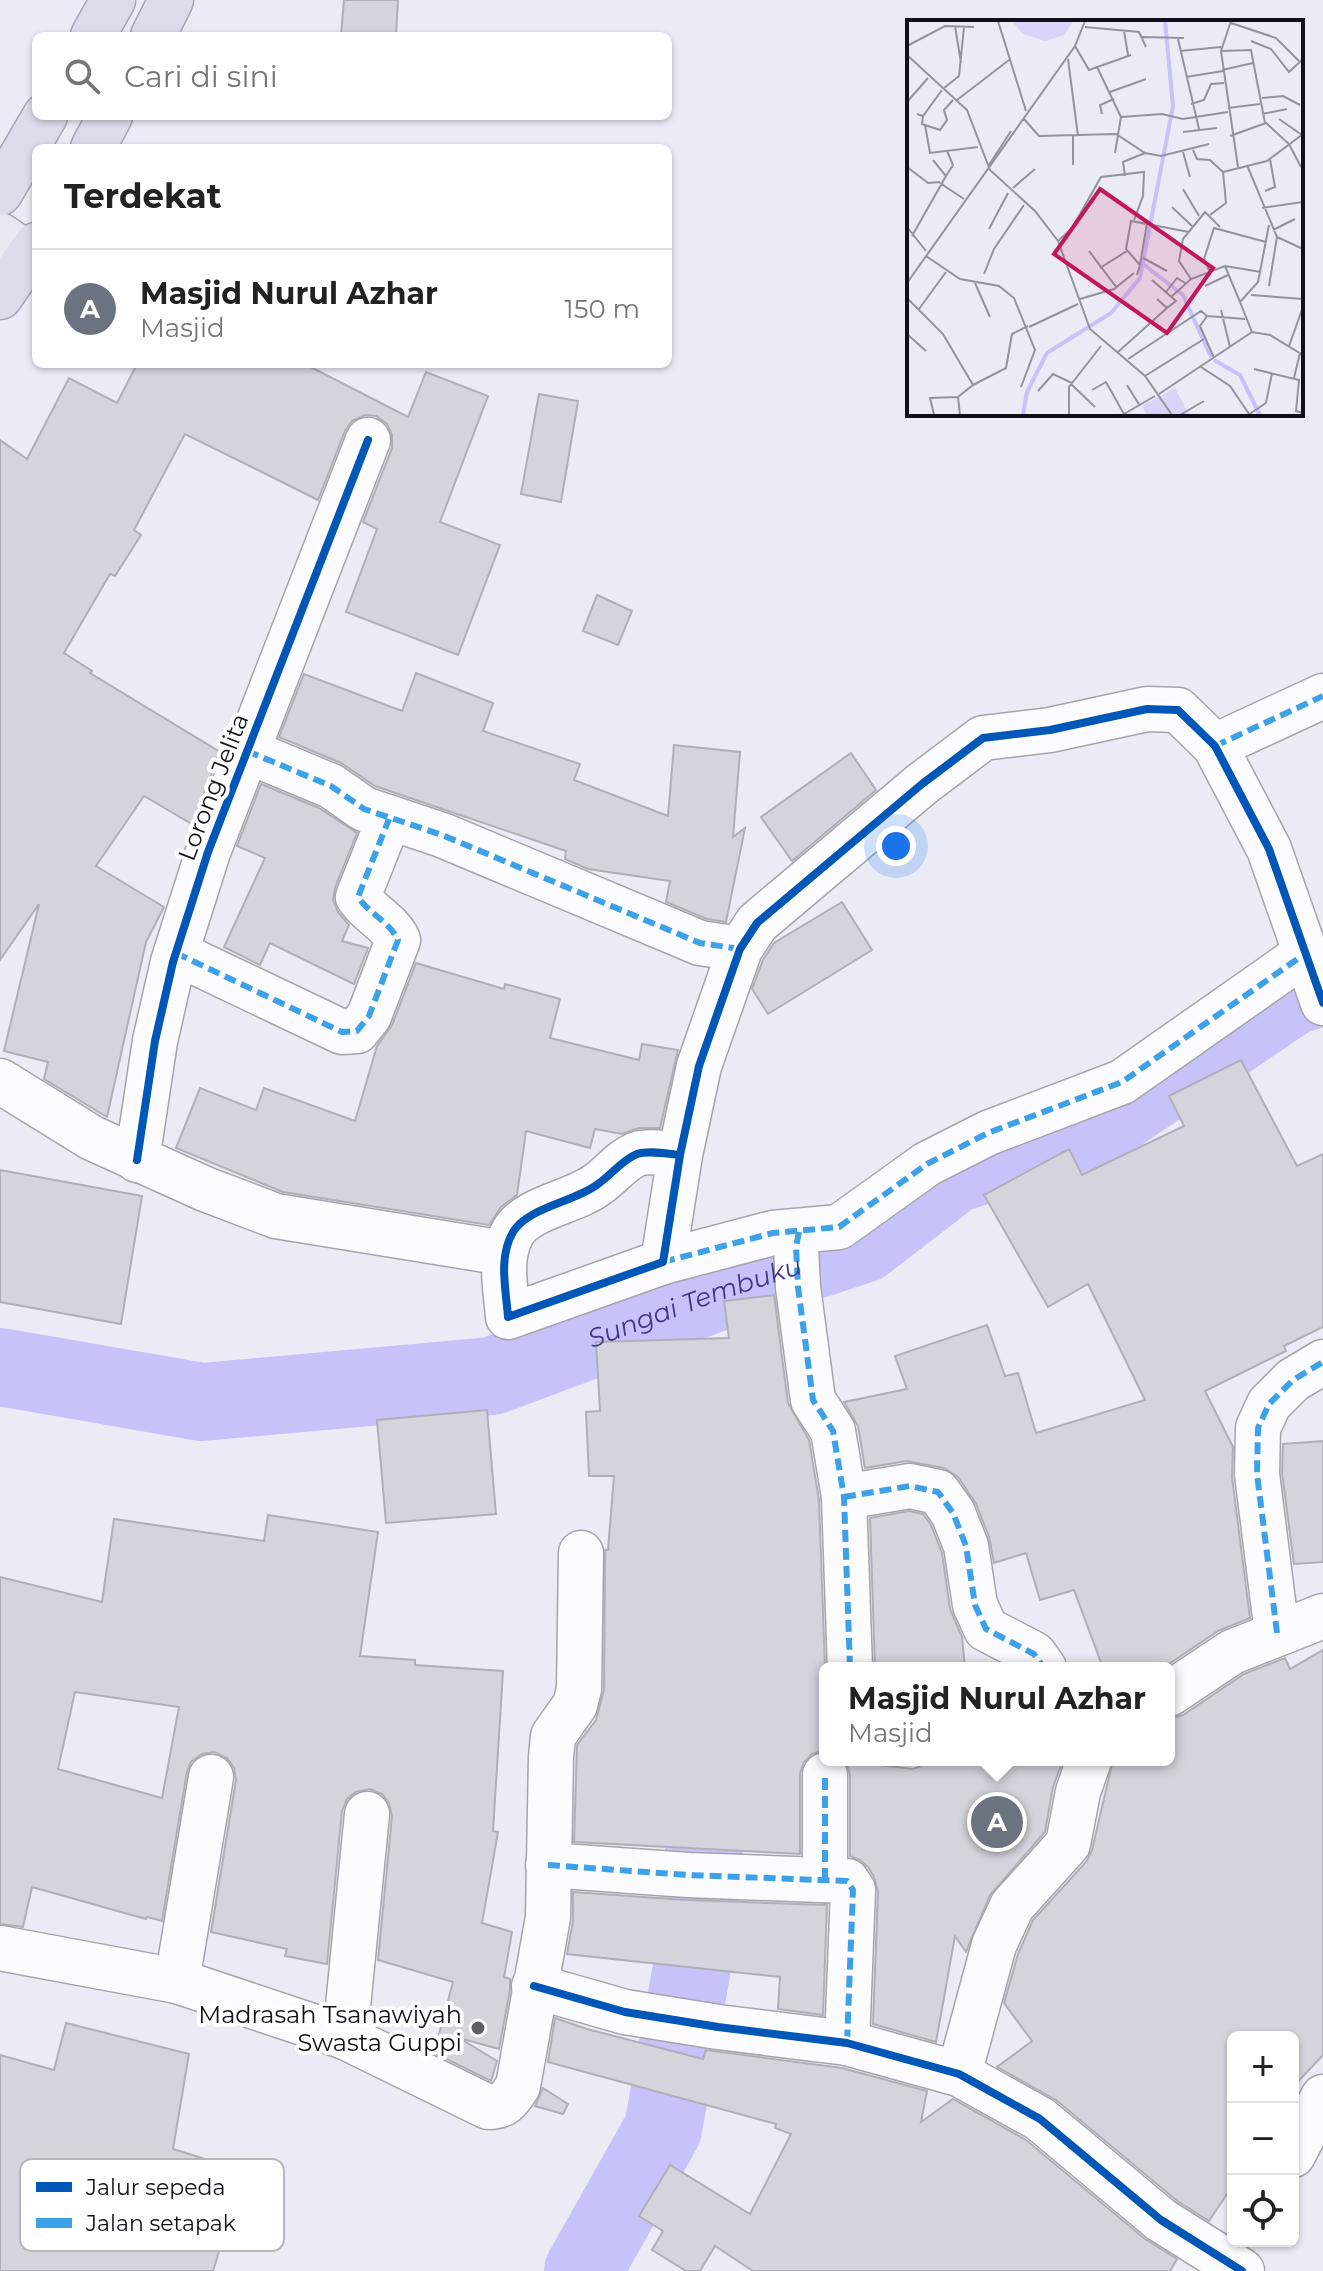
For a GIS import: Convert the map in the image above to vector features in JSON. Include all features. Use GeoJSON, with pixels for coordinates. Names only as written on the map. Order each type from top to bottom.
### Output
{"type":"FeatureCollection","features":[{"type":"Feature","properties":{"kind":"highway"},"geometry":{"type":"LineString","coordinates":[[95,32],[113,0]]}},
{"type":"Feature","properties":{"kind":"highway"},"geometry":{"type":"LineString","coordinates":[[155,32],[171,0]]}},
{"type":"Feature","properties":{"kind":"highway"},"geometry":{"type":"LineString","coordinates":[[4,179],[42,120]]}},
{"type":"Feature","properties":{"kind":"highway"},"geometry":{"type":"LineString","coordinates":[[95,144],[108,120]]}},
{"type":"Feature","properties":{"kind":"highway"},"geometry":{"type":"LineString","coordinates":[[0,297],[22,245]]}},
{"type":"Feature","properties":{"kind":"street","name":"Lorong Jelita"},"geometry":{"type":"LineString","coordinates":[[137,1160],[155,1041],[176,953],[208,852],[368,440]]}},
{"type":"Feature","properties":{"kind":"street"},"geometry":{"type":"LineString","coordinates":[[1215,746],[1323,696]]}},
{"type":"Feature","properties":{"kind":"street"},"geometry":{"type":"LineString","coordinates":[[663,1262],[680,1155],[699,1066],[740,949],[757,923],[922,784],[983,738],[1050,730],[1147,709],[1178,710],[1215,746],[1269,849],[1314,977],[1122,1082],[988,1133],[939,1158],[798,1255]]}},
{"type":"Feature","properties":{"kind":"street"},"geometry":{"type":"LineString","coordinates":[[247,751],[331,786],[364,809],[442,835],[700,943],[740,949]]}},
{"type":"Feature","properties":{"kind":"street"},"geometry":{"type":"LineString","coordinates":[[176,953],[342,1032],[357,1031],[369,1016],[398,940],[392,929],[358,897],[389,819]]}},
{"type":"Feature","properties":{"kind":"street"},"geometry":{"type":"LineString","coordinates":[[0,1081],[92,1138],[137,1160],[276,1216],[504,1253]]}},
{"type":"Feature","properties":{"kind":"street"},"geometry":{"type":"LineString","coordinates":[[680,1155],[639,1153],[574,1199],[542,1210],[514,1229],[504,1253],[508,1317],[663,1262],[773,1233],[798,1255],[813,1400],[833,1431],[844,1497],[850,1662]]}},
{"type":"Feature","properties":{"kind":"street"},"geometry":{"type":"LineString","coordinates":[[1277,1633],[1257,1474],[1258,1428],[1269,1404],[1293,1380],[1323,1362]]}},
{"type":"Feature","properties":{"kind":"street"},"geometry":{"type":"LineString","coordinates":[[844,1497],[910,1486],[938,1492],[953,1513],[966,1546],[975,1605],[986,1629],[1034,1654],[1040,1662]]}},
{"type":"Feature","properties":{"kind":"street"},"geometry":{"type":"LineString","coordinates":[[0,1948],[177,1981],[345,2037],[488,2107],[500,2107],[508,2102],[518,2086],[548,1917],[553,1736],[575,1705],[579,1689],[581,1553]]}},
{"type":"Feature","properties":{"kind":"street"},"geometry":{"type":"LineString","coordinates":[[1175,1690],[1232,1652],[1323,1616]]}},
{"type":"Feature","properties":{"kind":"street"},"geometry":{"type":"LineString","coordinates":[[959,2074],[994,1945],[1012,1906],[1068,1844],[1078,1792],[1087,1766]]}},
{"type":"Feature","properties":{"kind":"street"},"geometry":{"type":"LineString","coordinates":[[825,1775],[825,1880]]}},
{"type":"Feature","properties":{"kind":"street"},"geometry":{"type":"LineString","coordinates":[[177,1981],[211,1777]]}},
{"type":"Feature","properties":{"kind":"street"},"geometry":{"type":"LineString","coordinates":[[345,2037],[367,1814]]}},
{"type":"Feature","properties":{"kind":"street"},"geometry":{"type":"LineString","coordinates":[[548,1865],[708,1876],[847,1881],[853,1890],[847,2043]]}},
{"type":"Feature","properties":{"kind":"street"},"geometry":{"type":"LineString","coordinates":[[534,1986],[625,2012],[847,2043],[959,2074],[1040,2119],[1161,2220],[1242,2259]]}},
{"type":"Feature","properties":{"kind":"street"},"geometry":{"type":"LineString","coordinates":[[1299,2143],[1323,2097]]}},
{"type":"Feature","properties":{"kind":"building"},"geometry":{"type":"Polygon","coordinates":[[[344,0],[398,0],[396,32],[341,32],[344,0]]]}},
{"type":"Feature","properties":{"kind":"building"},"geometry":{"type":"Polygon","coordinates":[[[135,368],[313,368],[408,417],[426,372],[488,396],[440,522],[500,545],[458,655],[346,612],[377,529],[363,522],[392,448],[392,435],[387,424],[376,416],[365,415],[352,421],[345,431],[318,500],[185,434],[134,530],[141,535],[115,576],[110,574],[64,653],[92,671],[90,673],[220,752],[192,824],[144,796],[96,866],[164,907],[146,942],[107,1117],[44,1079],[48,1062],[4,1051],[39,904],[0,960],[0,440],[27,459],[69,378],[117,403],[135,368]]]}},
{"type":"Feature","properties":{"kind":"building"},"geometry":{"type":"Polygon","coordinates":[[[539,394],[578,401],[561,502],[521,494],[539,394]]]}},
{"type":"Feature","properties":{"kind":"building"},"geometry":{"type":"Polygon","coordinates":[[[597,595],[632,611],[618,645],[583,631],[597,595]]]}},
{"type":"Feature","properties":{"kind":"building"},"geometry":{"type":"Polygon","coordinates":[[[416,673],[493,703],[483,731],[580,764],[574,780],[668,816],[674,745],[740,752],[733,837],[745,828],[726,922],[707,919],[666,902],[670,881],[588,869],[565,859],[566,851],[375,786],[341,763],[279,737],[304,674],[402,711],[416,673]]]}},
{"type":"Feature","properties":{"kind":"building"},"geometry":{"type":"Polygon","coordinates":[[[851,753],[876,790],[792,861],[761,817],[851,753]]]}},
{"type":"Feature","properties":{"kind":"building"},"geometry":{"type":"Polygon","coordinates":[[[261,784],[319,808],[357,833],[333,900],[349,925],[342,941],[368,948],[354,984],[270,943],[260,965],[224,947],[265,858],[237,846],[261,784]]]}},
{"type":"Feature","properties":{"kind":"building"},"geometry":{"type":"Polygon","coordinates":[[[842,902],[872,950],[768,1014],[752,989],[763,960],[774,943],[842,902]]]}},
{"type":"Feature","properties":{"kind":"building"},"geometry":{"type":"Polygon","coordinates":[[[416,963],[504,989],[505,984],[560,999],[550,1038],[639,1060],[642,1044],[678,1050],[660,1128],[639,1128],[622,1134],[595,1129],[590,1148],[526,1131],[517,1195],[501,1207],[489,1225],[283,1192],[176,1148],[200,1088],[256,1110],[264,1088],[355,1121],[377,1046],[392,1025],[416,963]]]}},
{"type":"Feature","properties":{"kind":"building"},"geometry":{"type":"Polygon","coordinates":[[[1241,1060],[1297,1166],[1323,1154],[1323,1327],[1284,1346],[1286,1351],[1205,1391],[1233,1447],[1232,1477],[1250,1618],[1218,1631],[1172,1662],[1101,1662],[1074,1590],[1040,1600],[1026,1553],[994,1563],[989,1537],[976,1504],[958,1477],[944,1468],[906,1461],[865,1468],[858,1426],[844,1402],[907,1389],[895,1356],[987,1325],[1005,1376],[1018,1373],[1036,1433],[1145,1400],[1088,1284],[1048,1307],[984,1195],[1069,1149],[1082,1175],[1184,1126],[1169,1096],[1241,1060]]]}},
{"type":"Feature","properties":{"kind":"building"},"geometry":{"type":"Polygon","coordinates":[[[0,1170],[142,1196],[121,1324],[0,1302],[0,1170]]]}},
{"type":"Feature","properties":{"kind":"building"},"geometry":{"type":"Polygon","coordinates":[[[774,1295],[788,1403],[809,1440],[819,1500],[825,1662],[819,1662],[819,1751],[804,1762],[800,1774],[800,1854],[574,1842],[577,1745],[596,1720],[604,1690],[605,1550],[608,1550],[614,1476],[589,1476],[586,1412],[600,1411],[596,1342],[729,1338],[724,1301],[774,1295]]]}},
{"type":"Feature","properties":{"kind":"building"},"geometry":{"type":"Polygon","coordinates":[[[487,1410],[496,1514],[386,1523],[377,1420],[487,1410]]]}},
{"type":"Feature","properties":{"kind":"building"},"geometry":{"type":"Polygon","coordinates":[[[1323,1441],[1323,1562],[1294,1564],[1282,1473],[1283,1444],[1323,1441]]]}},
{"type":"Feature","properties":{"kind":"building"},"geometry":{"type":"Polygon","coordinates":[[[909,1511],[923,1514],[931,1525],[942,1553],[950,1609],[962,1637],[964,1662],[875,1662],[870,1518],[909,1511]]]}},
{"type":"Feature","properties":{"kind":"building"},"geometry":{"type":"Polygon","coordinates":[[[268,1515],[378,1532],[360,1656],[415,1660],[415,1665],[503,1671],[493,1831],[498,1832],[482,1923],[512,1932],[504,1977],[510,1979],[510,1990],[499,2049],[459,2038],[497,2061],[491,2081],[434,2053],[453,1982],[378,1960],[392,1816],[389,1803],[382,1794],[370,1789],[356,1792],[347,1799],[342,1811],[327,1964],[285,1956],[287,1949],[211,1932],[236,1780],[234,1768],[227,1758],[214,1752],[202,1754],[191,1762],[187,1772],[162,1921],[32,1887],[23,1927],[0,1924],[0,1577],[102,1602],[114,1519],[264,1541],[268,1515]],[[75,1692],[58,1769],[162,1798],[179,1707],[75,1692]]]}},
{"type":"Feature","properties":{"kind":"building"},"geometry":{"type":"Polygon","coordinates":[[[1323,1650],[1323,2055],[1299,2081],[1299,2031],[1227,2031],[1227,2194],[1209,2221],[1176,2200],[1056,2100],[997,2067],[1032,2041],[1004,2003],[1018,1954],[1033,1920],[1087,1861],[1092,1850],[1112,1766],[1175,1766],[1175,1717],[1244,1674],[1285,1658],[1290,1669],[1323,1650]]]}},
{"type":"Feature","properties":{"kind":"building"},"geometry":{"type":"Polygon","coordinates":[[[847,1766],[913,1769],[921,1766],[1061,1766],[1053,1787],[1045,1832],[990,1895],[966,1952],[955,1936],[936,2042],[873,2024],[878,1891],[868,1867],[850,1856],[847,1766]]]}},
{"type":"Feature","properties":{"kind":"building"},"geometry":{"type":"Polygon","coordinates":[[[573,1892],[827,1905],[823,2015],[778,2009],[780,1977],[567,1954],[573,1921],[573,1892]]]}},
{"type":"Feature","properties":{"kind":"building"},"geometry":{"type":"Polygon","coordinates":[[[555,2018],[703,2059],[706,2050],[842,2068],[927,2091],[921,2122],[953,2099],[1026,2140],[1145,2239],[1177,2259],[1170,2271],[753,2271],[715,2246],[700,2271],[686,2271],[652,2250],[663,2231],[639,2216],[670,2165],[750,2214],[791,2134],[775,2128],[776,2124],[548,2062],[555,2018]]]}},
{"type":"Feature","properties":{"kind":"building"},"geometry":{"type":"Polygon","coordinates":[[[66,2023],[189,2054],[173,2149],[205,2159],[20,2159],[20,2251],[219,2251],[213,2271],[0,2271],[0,2055],[54,2070],[66,2023]]]}},
{"type":"Feature","properties":{"kind":"building"},"geometry":{"type":"Polygon","coordinates":[[[543,2088],[568,2104],[563,2114],[535,2106],[543,2088]]]}},
{"type":"Feature","properties":{"kind":"waterway","name":"Sungai Tembuku"},"geometry":{"type":"LineString","coordinates":[[0,1367],[202,1402],[492,1376],[717,1292],[863,1244],[954,1174],[1097,1128],[1291,997],[1323,986]]}},
{"type":"Feature","properties":{"kind":"waterway"},"geometry":{"type":"LineString","coordinates":[[583,2271],[663,2129],[696,1945],[713,1742]]}},
{"type":"Feature","properties":{"kind":"marked path"},"geometry":{"type":"LineString","coordinates":[[1215,746],[1323,696]]}},
{"type":"Feature","properties":{"kind":"marked path"},"geometry":{"type":"LineString","coordinates":[[247,751],[331,786],[364,809],[442,835],[700,943],[740,949]]}},
{"type":"Feature","properties":{"kind":"marked path"},"geometry":{"type":"LineString","coordinates":[[176,953],[342,1032],[357,1031],[369,1016],[398,940],[358,897],[389,819]]}},
{"type":"Feature","properties":{"kind":"marked path"},"geometry":{"type":"LineString","coordinates":[[663,1262],[773,1233],[839,1227],[927,1164],[988,1133],[1122,1082],[1306,953]]}},
{"type":"Feature","properties":{"kind":"marked path"},"geometry":{"type":"LineString","coordinates":[[799,1232],[796,1247],[798,1287],[813,1400],[833,1431],[844,1497],[850,1662]]}},
{"type":"Feature","properties":{"kind":"marked path"},"geometry":{"type":"LineString","coordinates":[[1277,1633],[1257,1474],[1258,1428],[1269,1404],[1293,1380],[1323,1362]]}},
{"type":"Feature","properties":{"kind":"marked path"},"geometry":{"type":"LineString","coordinates":[[844,1497],[910,1486],[938,1492],[953,1513],[966,1546],[975,1605],[986,1629],[1034,1654],[1040,1662]]}},
{"type":"Feature","properties":{"kind":"marked path"},"geometry":{"type":"LineString","coordinates":[[825,1775],[825,1880]]}},
{"type":"Feature","properties":{"kind":"marked path"},"geometry":{"type":"LineString","coordinates":[[548,1865],[688,1875],[847,1881],[853,1890],[847,2043]]}},
{"type":"Feature","properties":{"kind":"cycle path"},"geometry":{"type":"LineString","coordinates":[[137,1160],[155,1041],[173,962],[208,852],[368,440]]}},
{"type":"Feature","properties":{"kind":"cycle path"},"geometry":{"type":"LineString","coordinates":[[680,1155],[637,1154],[588,1190],[520,1223],[508,1242],[506,1252],[504,1274],[508,1317],[663,1262],[680,1155],[699,1066],[740,949],[757,923],[922,784],[983,738],[1050,730],[1147,709],[1178,710],[1215,746],[1269,849],[1323,1003]]}},
{"type":"Feature","properties":{"kind":"cycle path"},"geometry":{"type":"LineString","coordinates":[[534,1986],[625,2012],[847,2043],[959,2074],[1040,2119],[1161,2220],[1242,2271]]}},
{"type":"Feature","properties":{"kind":"place","name":"Masjid Nurul Azhar"},"geometry":{"type":"Point","coordinates":[997,1822]}},
{"type":"Feature","properties":{"kind":"place","name":"Madrasah Tsanawiyah Swasta Guppi"},"geometry":{"type":"Point","coordinates":[478,2028]}}]}
